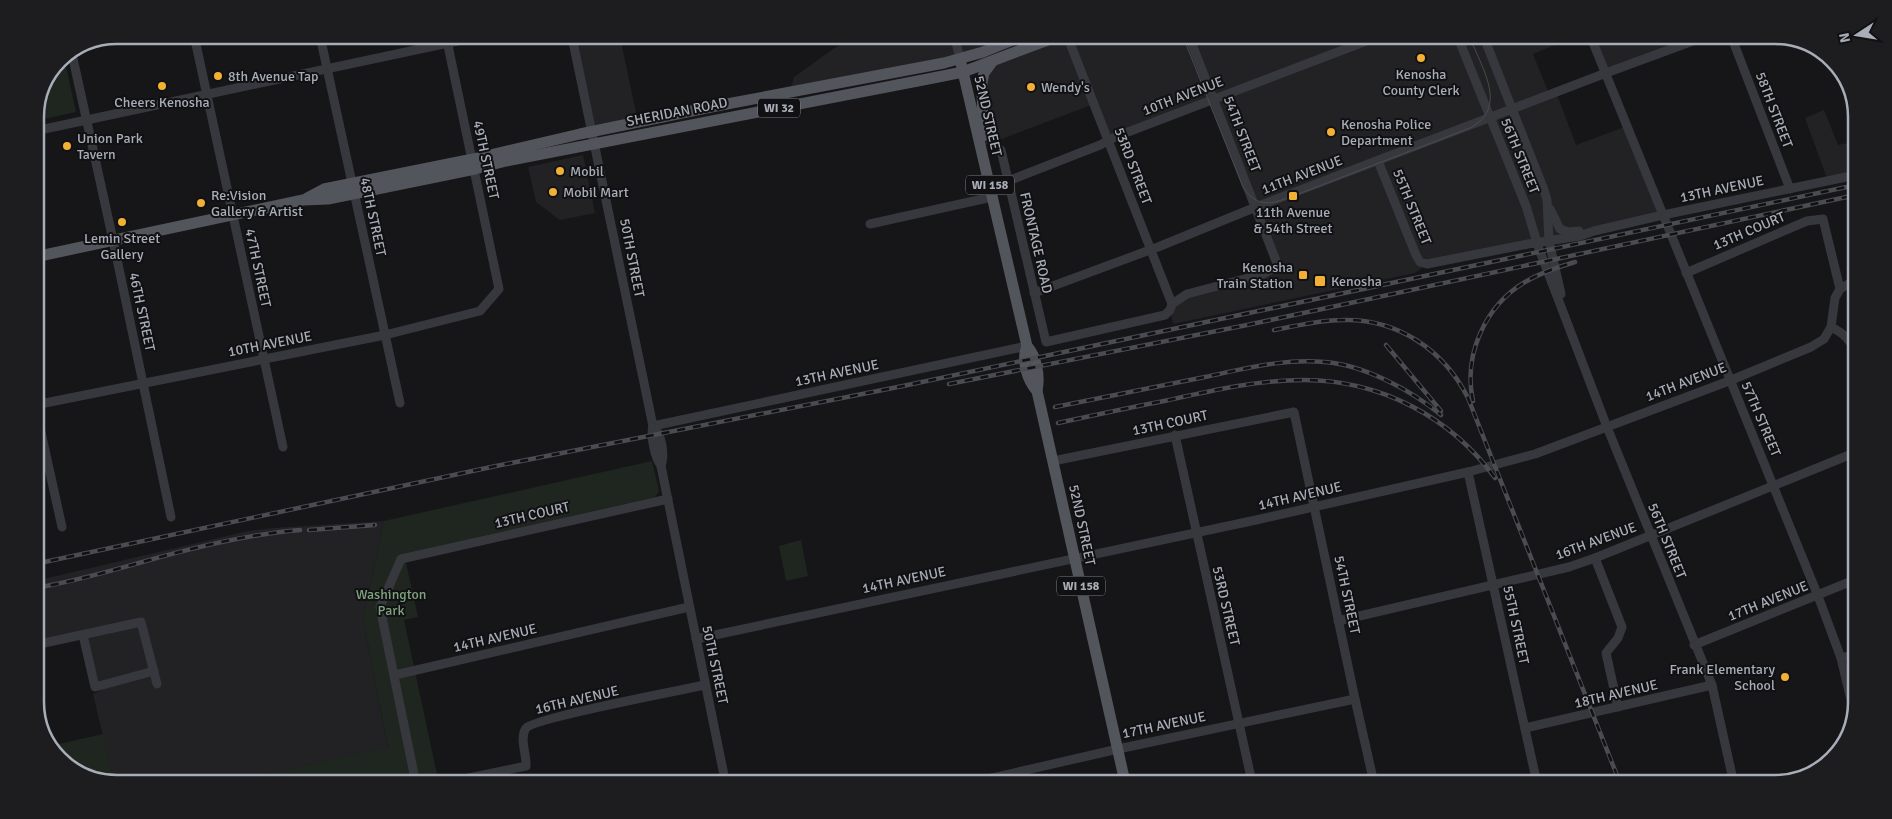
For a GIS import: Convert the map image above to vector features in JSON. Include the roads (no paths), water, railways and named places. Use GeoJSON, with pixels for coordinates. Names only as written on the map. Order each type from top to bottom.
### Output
{"type":"FeatureCollection","features":[{"type":"Feature","properties":{"kind":"main road","name":"SHERIDAN ROAD"},"geometry":{"type":"LineString","coordinates":[[44,255],[303,200],[324,189],[353,189],[474,164],[592,132],[960,59],[1001,44]]}},
{"type":"Feature","properties":{"kind":"main road","name":"SHERIDAN ROAD"},"geometry":{"type":"LineString","coordinates":[[474,164],[506,161],[963,72],[1038,44]]}},
{"type":"Feature","properties":{"kind":"main road","name":"52ND STREET"},"geometry":{"type":"LineString","coordinates":[[960,59],[1027,346],[1023,355],[1030,384],[1037,391],[1124,775]]}},
{"type":"Feature","properties":{"kind":"main road"},"geometry":{"type":"LineString","coordinates":[[983,158],[982,83],[984,73],[992,62]]}},
{"type":"Feature","properties":{"kind":"street","name":"47TH STREET"},"geometry":{"type":"LineString","coordinates":[[196,44],[283,447]]}},
{"type":"Feature","properties":{"kind":"street","name":"48TH STREET"},"geometry":{"type":"LineString","coordinates":[[322,44],[400,403]]}},
{"type":"Feature","properties":{"kind":"street"},"geometry":{"type":"LineString","coordinates":[[44,129],[327,69],[430,44]]}},
{"type":"Feature","properties":{"kind":"street","name":"49TH STREET"},"geometry":{"type":"LineString","coordinates":[[448,44],[499,290]]}},
{"type":"Feature","properties":{"kind":"street","name":"50TH STREET"},"geometry":{"type":"LineString","coordinates":[[573,44],[653,426],[658,430],[664,459],[661,466],[724,775]]}},
{"type":"Feature","properties":{"kind":"street","name":"52ND STREET"},"geometry":{"type":"LineString","coordinates":[[956,44],[960,59]]}},
{"type":"Feature","properties":{"kind":"street","name":"53RD STREET"},"geometry":{"type":"LineString","coordinates":[[1070,44],[1172,304]]}},
{"type":"Feature","properties":{"kind":"street","name":"54TH STREET"},"geometry":{"type":"LineString","coordinates":[[1172,304],[1187,294],[1263,274],[1278,266],[1192,44]]}},
{"type":"Feature","properties":{"kind":"street","name":"10TH AVENUE"},"geometry":{"type":"LineString","coordinates":[[1008,181],[1358,44]]}},
{"type":"Feature","properties":{"kind":"street","name":"56TH STREET"},"geometry":{"type":"LineString","coordinates":[[1461,44],[1526,206],[1537,243],[1607,427],[1694,645],[1712,685],[1732,775]]}},
{"type":"Feature","properties":{"kind":"street","name":"56TH STREET"},"geometry":{"type":"LineString","coordinates":[[1487,44],[1547,200],[1550,241],[1564,311]]}},
{"type":"Feature","properties":{"kind":"street","name":"57TH STREET"},"geometry":{"type":"LineString","coordinates":[[1594,44],[1818,596],[1841,658],[1848,687]]}},
{"type":"Feature","properties":{"kind":"street","name":"11TH AVENUE"},"geometry":{"type":"LineString","coordinates":[[1034,293],[1685,44]]}},
{"type":"Feature","properties":{"kind":"street","name":"58TH STREET"},"geometry":{"type":"LineString","coordinates":[[1734,44],[1790,189]]}},
{"type":"Feature","properties":{"kind":"street","name":"46TH STREET"},"geometry":{"type":"LineString","coordinates":[[73,58],[171,517]]}},
{"type":"Feature","properties":{"kind":"street","name":"FRONTAGE ROAD"},"geometry":{"type":"LineString","coordinates":[[1001,150],[1046,342],[1165,315],[1170,310],[1172,304]]}},
{"type":"Feature","properties":{"kind":"street","name":"55TH STREET"},"geometry":{"type":"LineString","coordinates":[[1378,161],[1421,263]]}},
{"type":"Feature","properties":{"kind":"street","name":"13TH AVENUE"},"geometry":{"type":"LineString","coordinates":[[1421,263],[1430,264],[1581,236],[1594,231],[1664,215],[1848,177]]}},
{"type":"Feature","properties":{"kind":"street"},"geometry":{"type":"LineString","coordinates":[[870,224],[992,197]]}},
{"type":"Feature","properties":{"kind":"street","name":"13TH AVENUE"},"geometry":{"type":"LineString","coordinates":[[1547,200],[1560,229],[1568,232],[1594,231]]}},
{"type":"Feature","properties":{"kind":"street","name":"13TH COURT"},"geometry":{"type":"LineString","coordinates":[[1686,273],[1807,221],[1823,219],[1840,289]]}},
{"type":"Feature","properties":{"kind":"street"},"geometry":{"type":"LineString","coordinates":[[1848,284],[1840,289],[1835,298],[1832,327],[1848,339]]}},
{"type":"Feature","properties":{"kind":"street","name":"10TH AVENUE"},"geometry":{"type":"LineString","coordinates":[[44,403],[385,334],[480,311],[499,290]]}},
{"type":"Feature","properties":{"kind":"street","name":"14TH AVENUE"},"geometry":{"type":"LineString","coordinates":[[696,638],[1314,507],[1468,472],[1535,454],[1730,381],[1811,347],[1824,339],[1832,327]]}},
{"type":"Feature","properties":{"kind":"street","name":"13TH AVENUE"},"geometry":{"type":"LineString","coordinates":[[653,426],[1027,346]]}},
{"type":"Feature","properties":{"kind":"street","name":"54TH STREET"},"geometry":{"type":"LineString","coordinates":[[1294,412],[1372,775]]}},
{"type":"Feature","properties":{"kind":"street","name":"13TH COURT"},"geometry":{"type":"LineString","coordinates":[[1053,461],[1294,412]]}},
{"type":"Feature","properties":{"kind":"street","name":"53RD STREET"},"geometry":{"type":"LineString","coordinates":[[1174,436],[1250,775]]}},
{"type":"Feature","properties":{"kind":"street"},"geometry":{"type":"LineString","coordinates":[[44,446],[62,527]]}},
{"type":"Feature","properties":{"kind":"street","name":"16TH AVENUE"},"geometry":{"type":"LineString","coordinates":[[1338,621],[1569,567],[1848,455]]}},
{"type":"Feature","properties":{"kind":"street","name":"55TH STREET"},"geometry":{"type":"LineString","coordinates":[[1468,472],[1535,775]]}},
{"type":"Feature","properties":{"kind":"street","name":"13TH COURT"},"geometry":{"type":"LineString","coordinates":[[395,675],[380,607],[402,559],[668,499]]}},
{"type":"Feature","properties":{"kind":"street"},"geometry":{"type":"LineString","coordinates":[[1595,558],[1622,627],[1618,638],[1606,652],[1618,708]]}},
{"type":"Feature","properties":{"kind":"street","name":"17TH AVENUE"},"geometry":{"type":"LineString","coordinates":[[1694,645],[1848,583]]}},
{"type":"Feature","properties":{"kind":"street","name":"14TH AVENUE"},"geometry":{"type":"LineString","coordinates":[[395,675],[689,607]]}},
{"type":"Feature","properties":{"kind":"street"},"geometry":{"type":"LineString","coordinates":[[44,643],[141,622],[157,684]]}},
{"type":"Feature","properties":{"kind":"street"},"geometry":{"type":"LineString","coordinates":[[83,635],[95,687],[154,671]]}},
{"type":"Feature","properties":{"kind":"street"},"geometry":{"type":"LineString","coordinates":[[1841,658],[1848,657]]}},
{"type":"Feature","properties":{"kind":"street"},"geometry":{"type":"LineString","coordinates":[[395,675],[414,775]]}},
{"type":"Feature","properties":{"kind":"street","name":"18TH AVENUE"},"geometry":{"type":"LineString","coordinates":[[1525,728],[1712,685]]}},
{"type":"Feature","properties":{"kind":"street","name":"16TH AVENUE"},"geometry":{"type":"LineString","coordinates":[[483,775],[526,766],[524,738],[526,729],[531,724],[563,715],[705,686]]}},
{"type":"Feature","properties":{"kind":"street","name":"17TH AVENUE"},"geometry":{"type":"LineString","coordinates":[[1016,775],[1118,749],[1355,699]]}},
{"type":"Feature","properties":{"kind":"tram line"},"geometry":{"type":"LineString","coordinates":[[1186,44],[1243,187],[1254,199],[1265,203],[1285,199],[1470,128],[1481,120],[1488,110],[1489,88],[1473,44]]}},
{"type":"Feature","properties":{"kind":"railway"},"geometry":{"type":"LineString","coordinates":[[44,562],[496,466],[903,386],[1848,187]]}},
{"type":"Feature","properties":{"kind":"railway"},"geometry":{"type":"LineString","coordinates":[[949,384],[1247,325],[1848,197]]}},
{"type":"Feature","properties":{"kind":"railway"},"geometry":{"type":"LineString","coordinates":[[1473,401],[1471,366],[1480,333],[1488,318],[1511,292],[1525,282],[1549,270],[1575,262]]}},
{"type":"Feature","properties":{"kind":"railway"},"geometry":{"type":"LineString","coordinates":[[1274,330],[1333,320],[1362,321],[1382,325],[1400,331],[1417,340],[1446,365],[1468,398],[1617,775]]}},
{"type":"Feature","properties":{"kind":"railway"},"geometry":{"type":"LineString","coordinates":[[1386,345],[1441,411]]}},
{"type":"Feature","properties":{"kind":"railway"},"geometry":{"type":"LineString","coordinates":[[1055,407],[1249,368],[1279,363],[1310,361],[1340,364],[1371,373],[1401,388],[1441,415]]}},
{"type":"Feature","properties":{"kind":"railway"},"geometry":{"type":"LineString","coordinates":[[1058,423],[1219,389],[1287,380],[1332,382],[1360,387],[1386,395],[1411,406],[1435,420],[1477,456],[1495,478]]}},
{"type":"Feature","properties":{"kind":"railway"},"geometry":{"type":"LineString","coordinates":[[309,530],[375,525]]}},
{"type":"Feature","properties":{"kind":"railway"},"geometry":{"type":"LineString","coordinates":[[44,587],[223,542],[300,530]]}},
{"type":"Feature","properties":{"kind":"place","name":"Kenosha County Clerk"},"geometry":{"type":"Point","coordinates":[1421,58]}},
{"type":"Feature","properties":{"kind":"place","name":"8th Avenue Tap"},"geometry":{"type":"Point","coordinates":[218,76]}},
{"type":"Feature","properties":{"kind":"place","name":"Cheers Kenosha"},"geometry":{"type":"Point","coordinates":[162,86]}},
{"type":"Feature","properties":{"kind":"place","name":"Wendy's"},"geometry":{"type":"Point","coordinates":[1031,87]}},
{"type":"Feature","properties":{"kind":"place","name":"Kenosha Police Department"},"geometry":{"type":"Point","coordinates":[1331,132]}},
{"type":"Feature","properties":{"kind":"place","name":"Union Park Tavern"},"geometry":{"type":"Point","coordinates":[67,146]}},
{"type":"Feature","properties":{"kind":"place","name":"Mobil"},"geometry":{"type":"Point","coordinates":[560,171]}},
{"type":"Feature","properties":{"kind":"place","name":"Mobil Mart"},"geometry":{"type":"Point","coordinates":[553,192]}},
{"type":"Feature","properties":{"kind":"place","name":"11th Avenue & 54th Street"},"geometry":{"type":"Point","coordinates":[1293,196]}},
{"type":"Feature","properties":{"kind":"place","name":"Re:Vision Gallery & Artist"},"geometry":{"type":"Point","coordinates":[201,203]}},
{"type":"Feature","properties":{"kind":"place","name":"Lemin Street Gallery"},"geometry":{"type":"Point","coordinates":[122,222]}},
{"type":"Feature","properties":{"kind":"place","name":"Kenosha Train Station"},"geometry":{"type":"Point","coordinates":[1303,275]}},
{"type":"Feature","properties":{"kind":"place","name":"Kenosha"},"geometry":{"type":"Point","coordinates":[1320,281]}},
{"type":"Feature","properties":{"kind":"place","name":"Frank Elementary School"},"geometry":{"type":"Point","coordinates":[1785,677]}},
{"type":"Feature","properties":{"kind":"park label","name":"Washington Park"},"geometry":{"type":"Point","coordinates":[391,602]}}]}
